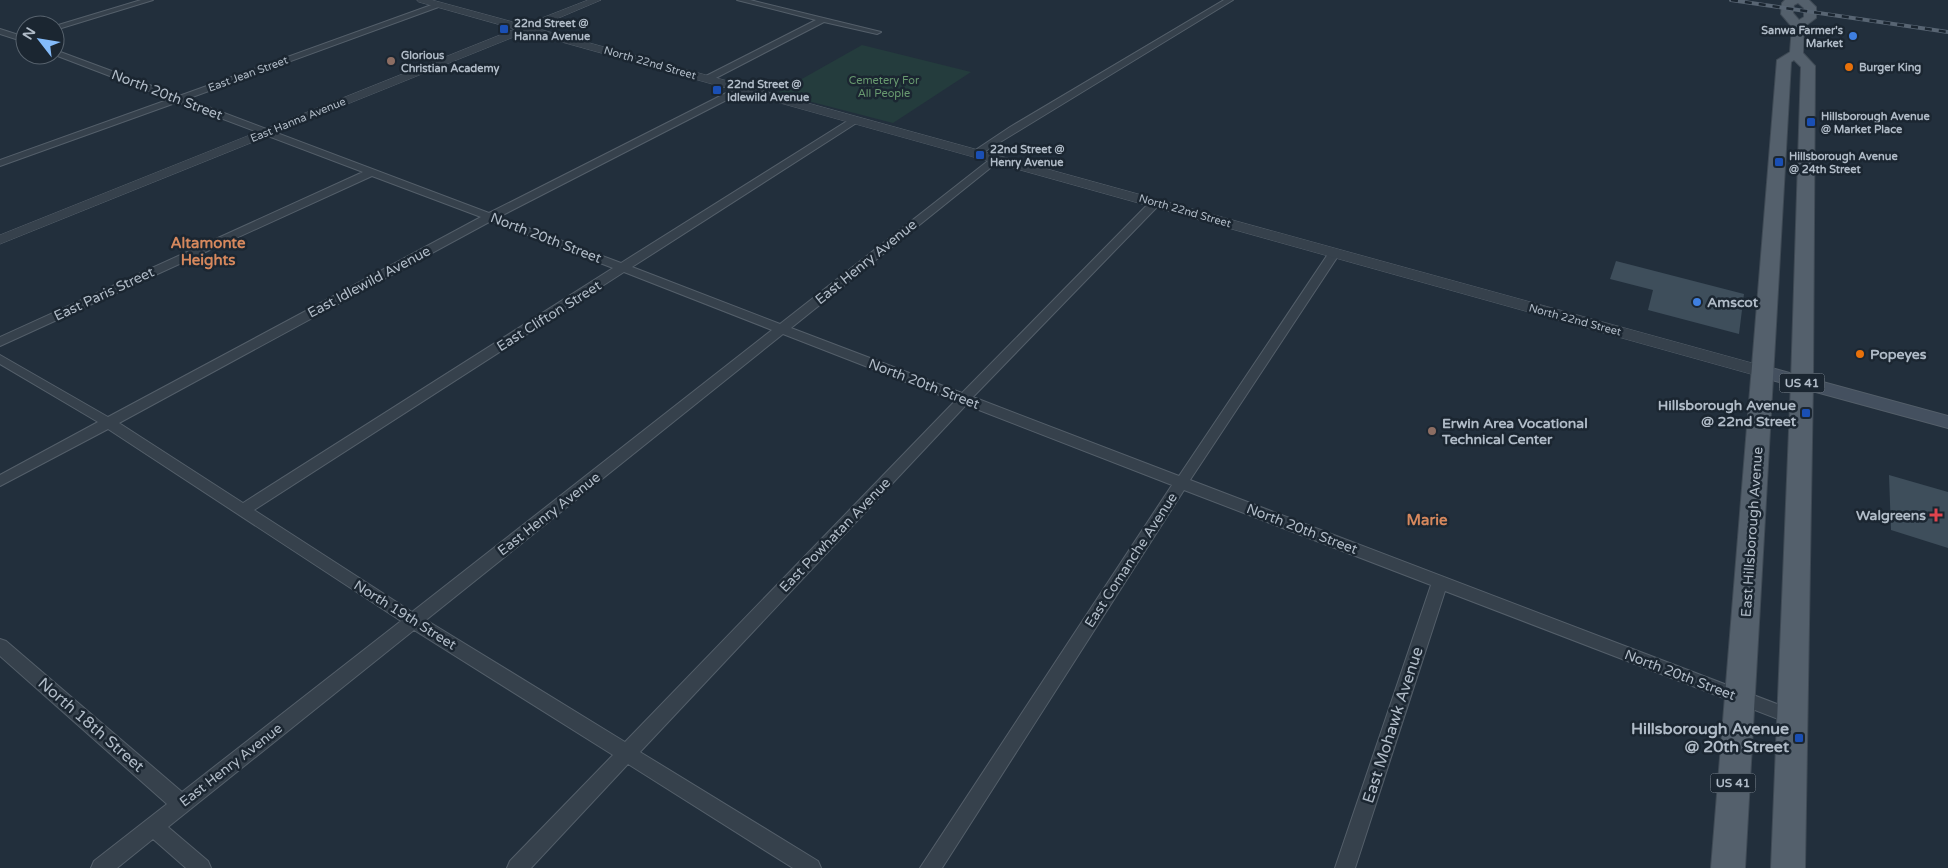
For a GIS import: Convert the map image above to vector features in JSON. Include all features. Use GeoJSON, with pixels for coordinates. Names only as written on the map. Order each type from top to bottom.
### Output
{"type":"FeatureCollection","features":[{"type":"Feature","properties":{"kind":"main road"},"geometry":{"type":"LineString","coordinates":[[1795,0],[1788,3],[1788,14],[1798,26],[1796,54]]}},
{"type":"Feature","properties":{"kind":"main road"},"geometry":{"type":"LineString","coordinates":[[1798,26],[1810,18],[1810,7],[1802,0]]}},
{"type":"Feature","properties":{"kind":"main road","name":"East Hillsborough Avenue"},"geometry":{"type":"LineString","coordinates":[[1728,868],[1764,372],[1784,60],[1796,54]]}},
{"type":"Feature","properties":{"kind":"main road","name":"US 41"},"geometry":{"type":"LineString","coordinates":[[1788,868],[1802,382],[1808,66],[1796,54]]}},
{"type":"Feature","properties":{"kind":"main road","name":"North 22nd Street"},"geometry":{"type":"LineString","coordinates":[[1764,372],[1948,422]]}},
{"type":"Feature","properties":{"kind":"street"},"geometry":{"type":"LineString","coordinates":[[65,25],[149,0]]}},
{"type":"Feature","properties":{"kind":"street","name":"North 22nd Street"},"geometry":{"type":"LineString","coordinates":[[422,0],[1764,372]]}},
{"type":"Feature","properties":{"kind":"street","name":"East Hanna Avenue"},"geometry":{"type":"LineString","coordinates":[[0,240],[596,0]]}},
{"type":"Feature","properties":{"kind":"street"},"geometry":{"type":"LineString","coordinates":[[741,0],[877,32]]}},
{"type":"Feature","properties":{"kind":"street"},"geometry":{"type":"LineString","coordinates":[[976,153],[1014,128],[1229,0]]}},
{"type":"Feature","properties":{"kind":"street","name":"East Jean Street"},"geometry":{"type":"LineString","coordinates":[[0,163],[440,5]]}},
{"type":"Feature","properties":{"kind":"street"},"geometry":{"type":"LineString","coordinates":[[706,79],[824,19]]}},
{"type":"Feature","properties":{"kind":"street"},"geometry":{"type":"LineString","coordinates":[[0,31],[15,36]]}},
{"type":"Feature","properties":{"kind":"street","name":"North 20th Street"},"geometry":{"type":"LineString","coordinates":[[65,56],[625,268],[1792,717]]}},
{"type":"Feature","properties":{"kind":"street","name":"East Idlewild Avenue"},"geometry":{"type":"LineString","coordinates":[[0,481],[490,217],[740,89]]}},
{"type":"Feature","properties":{"kind":"street","name":"East Clifton Street"},"geometry":{"type":"LineString","coordinates":[[242,510],[855,120]]}},
{"type":"Feature","properties":{"kind":"street"},"geometry":{"type":"LineString","coordinates":[[0,154],[11,159]]}},
{"type":"Feature","properties":{"kind":"street","name":"East Henry Avenue"},"geometry":{"type":"LineString","coordinates":[[101,868],[996,159]]}},
{"type":"Feature","properties":{"kind":"street","name":"East Paris Street"},"geometry":{"type":"LineString","coordinates":[[0,342],[372,172]]}},
{"type":"Feature","properties":{"kind":"street","name":"East Powhatan Avenue"},"geometry":{"type":"LineString","coordinates":[[517,868],[964,399],[1155,203]]}},
{"type":"Feature","properties":{"kind":"street","name":"East Comanche Avenue"},"geometry":{"type":"LineString","coordinates":[[930,868],[1181,483],[1334,253]]}},
{"type":"Feature","properties":{"kind":"street","name":"North 19th Street"},"geometry":{"type":"LineString","coordinates":[[0,359],[109,422],[414,621],[811,868]]}},
{"type":"Feature","properties":{"kind":"street","name":"East Mohawk Avenue"},"geometry":{"type":"LineString","coordinates":[[1345,868],[1440,582]]}},
{"type":"Feature","properties":{"kind":"street","name":"North 18th Street"},"geometry":{"type":"LineString","coordinates":[[0,646],[182,805]]}},
{"type":"Feature","properties":{"kind":"street"},"geometry":{"type":"LineString","coordinates":[[154,827],[201,868]]}},
{"type":"Feature","properties":{"kind":"green space","name":"Cemetery For All People"},"geometry":{"type":"Polygon","coordinates":[[[862,45],[971,72],[893,123],[777,93],[862,45]]]}},
{"type":"Feature","properties":{"kind":"building","name":"Amscot"},"geometry":{"type":"Polygon","coordinates":[[[1616,261],[1744,294],[1739,334],[1648,310],[1653,290],[1610,279],[1616,261]]]}},
{"type":"Feature","properties":{"kind":"building","name":"Walgreens"},"geometry":{"type":"Polygon","coordinates":[[[1889,475],[1948,492],[1948,548],[1891,530],[1889,475]]]}},
{"type":"Feature","properties":{"kind":"railway"},"geometry":{"type":"LineString","coordinates":[[1731,0],[1948,32]]}},
{"type":"Feature","properties":{"kind":"place","name":"22nd Street @ Hanna Avenue"},"geometry":{"type":"Point","coordinates":[504,29]}},
{"type":"Feature","properties":{"kind":"place","name":"Sanwa Farmer's Market"},"geometry":{"type":"Point","coordinates":[1853,36]}},
{"type":"Feature","properties":{"kind":"place","name":"Glorious Christian Academy"},"geometry":{"type":"Point","coordinates":[391,61]}},
{"type":"Feature","properties":{"kind":"place","name":"Burger King"},"geometry":{"type":"Point","coordinates":[1849,67]}},
{"type":"Feature","properties":{"kind":"place","name":"22nd Street @ Idlewild Avenue"},"geometry":{"type":"Point","coordinates":[717,90]}},
{"type":"Feature","properties":{"kind":"place","name":"Hillsborough Avenue @ Market Place"},"geometry":{"type":"Point","coordinates":[1811,122]}},
{"type":"Feature","properties":{"kind":"place","name":"22nd Street @ Henry Avenue"},"geometry":{"type":"Point","coordinates":[980,155]}},
{"type":"Feature","properties":{"kind":"place","name":"Hillsborough Avenue @ 24th Street"},"geometry":{"type":"Point","coordinates":[1779,162]}},
{"type":"Feature","properties":{"kind":"place","name":"Amscot"},"geometry":{"type":"Point","coordinates":[1697,302]}},
{"type":"Feature","properties":{"kind":"place","name":"Popeyes"},"geometry":{"type":"Point","coordinates":[1860,354]}},
{"type":"Feature","properties":{"kind":"place","name":"Hillsborough Avenue @ 22nd Street"},"geometry":{"type":"Point","coordinates":[1806,413]}},
{"type":"Feature","properties":{"kind":"place","name":"Erwin Area Vocational Technical Center"},"geometry":{"type":"Point","coordinates":[1432,431]}},
{"type":"Feature","properties":{"kind":"place","name":"Walgreens"},"geometry":{"type":"Point","coordinates":[1936,515]}},
{"type":"Feature","properties":{"kind":"place","name":"Hillsborough Avenue @ 20th Street"},"geometry":{"type":"Point","coordinates":[1799,738]}},
{"type":"Feature","properties":{"kind":"district","name":"Altamonte Heights"},"geometry":{"type":"Point","coordinates":[208,252]}},
{"type":"Feature","properties":{"kind":"district","name":"Marie"},"geometry":{"type":"Point","coordinates":[1427,520]}}]}
